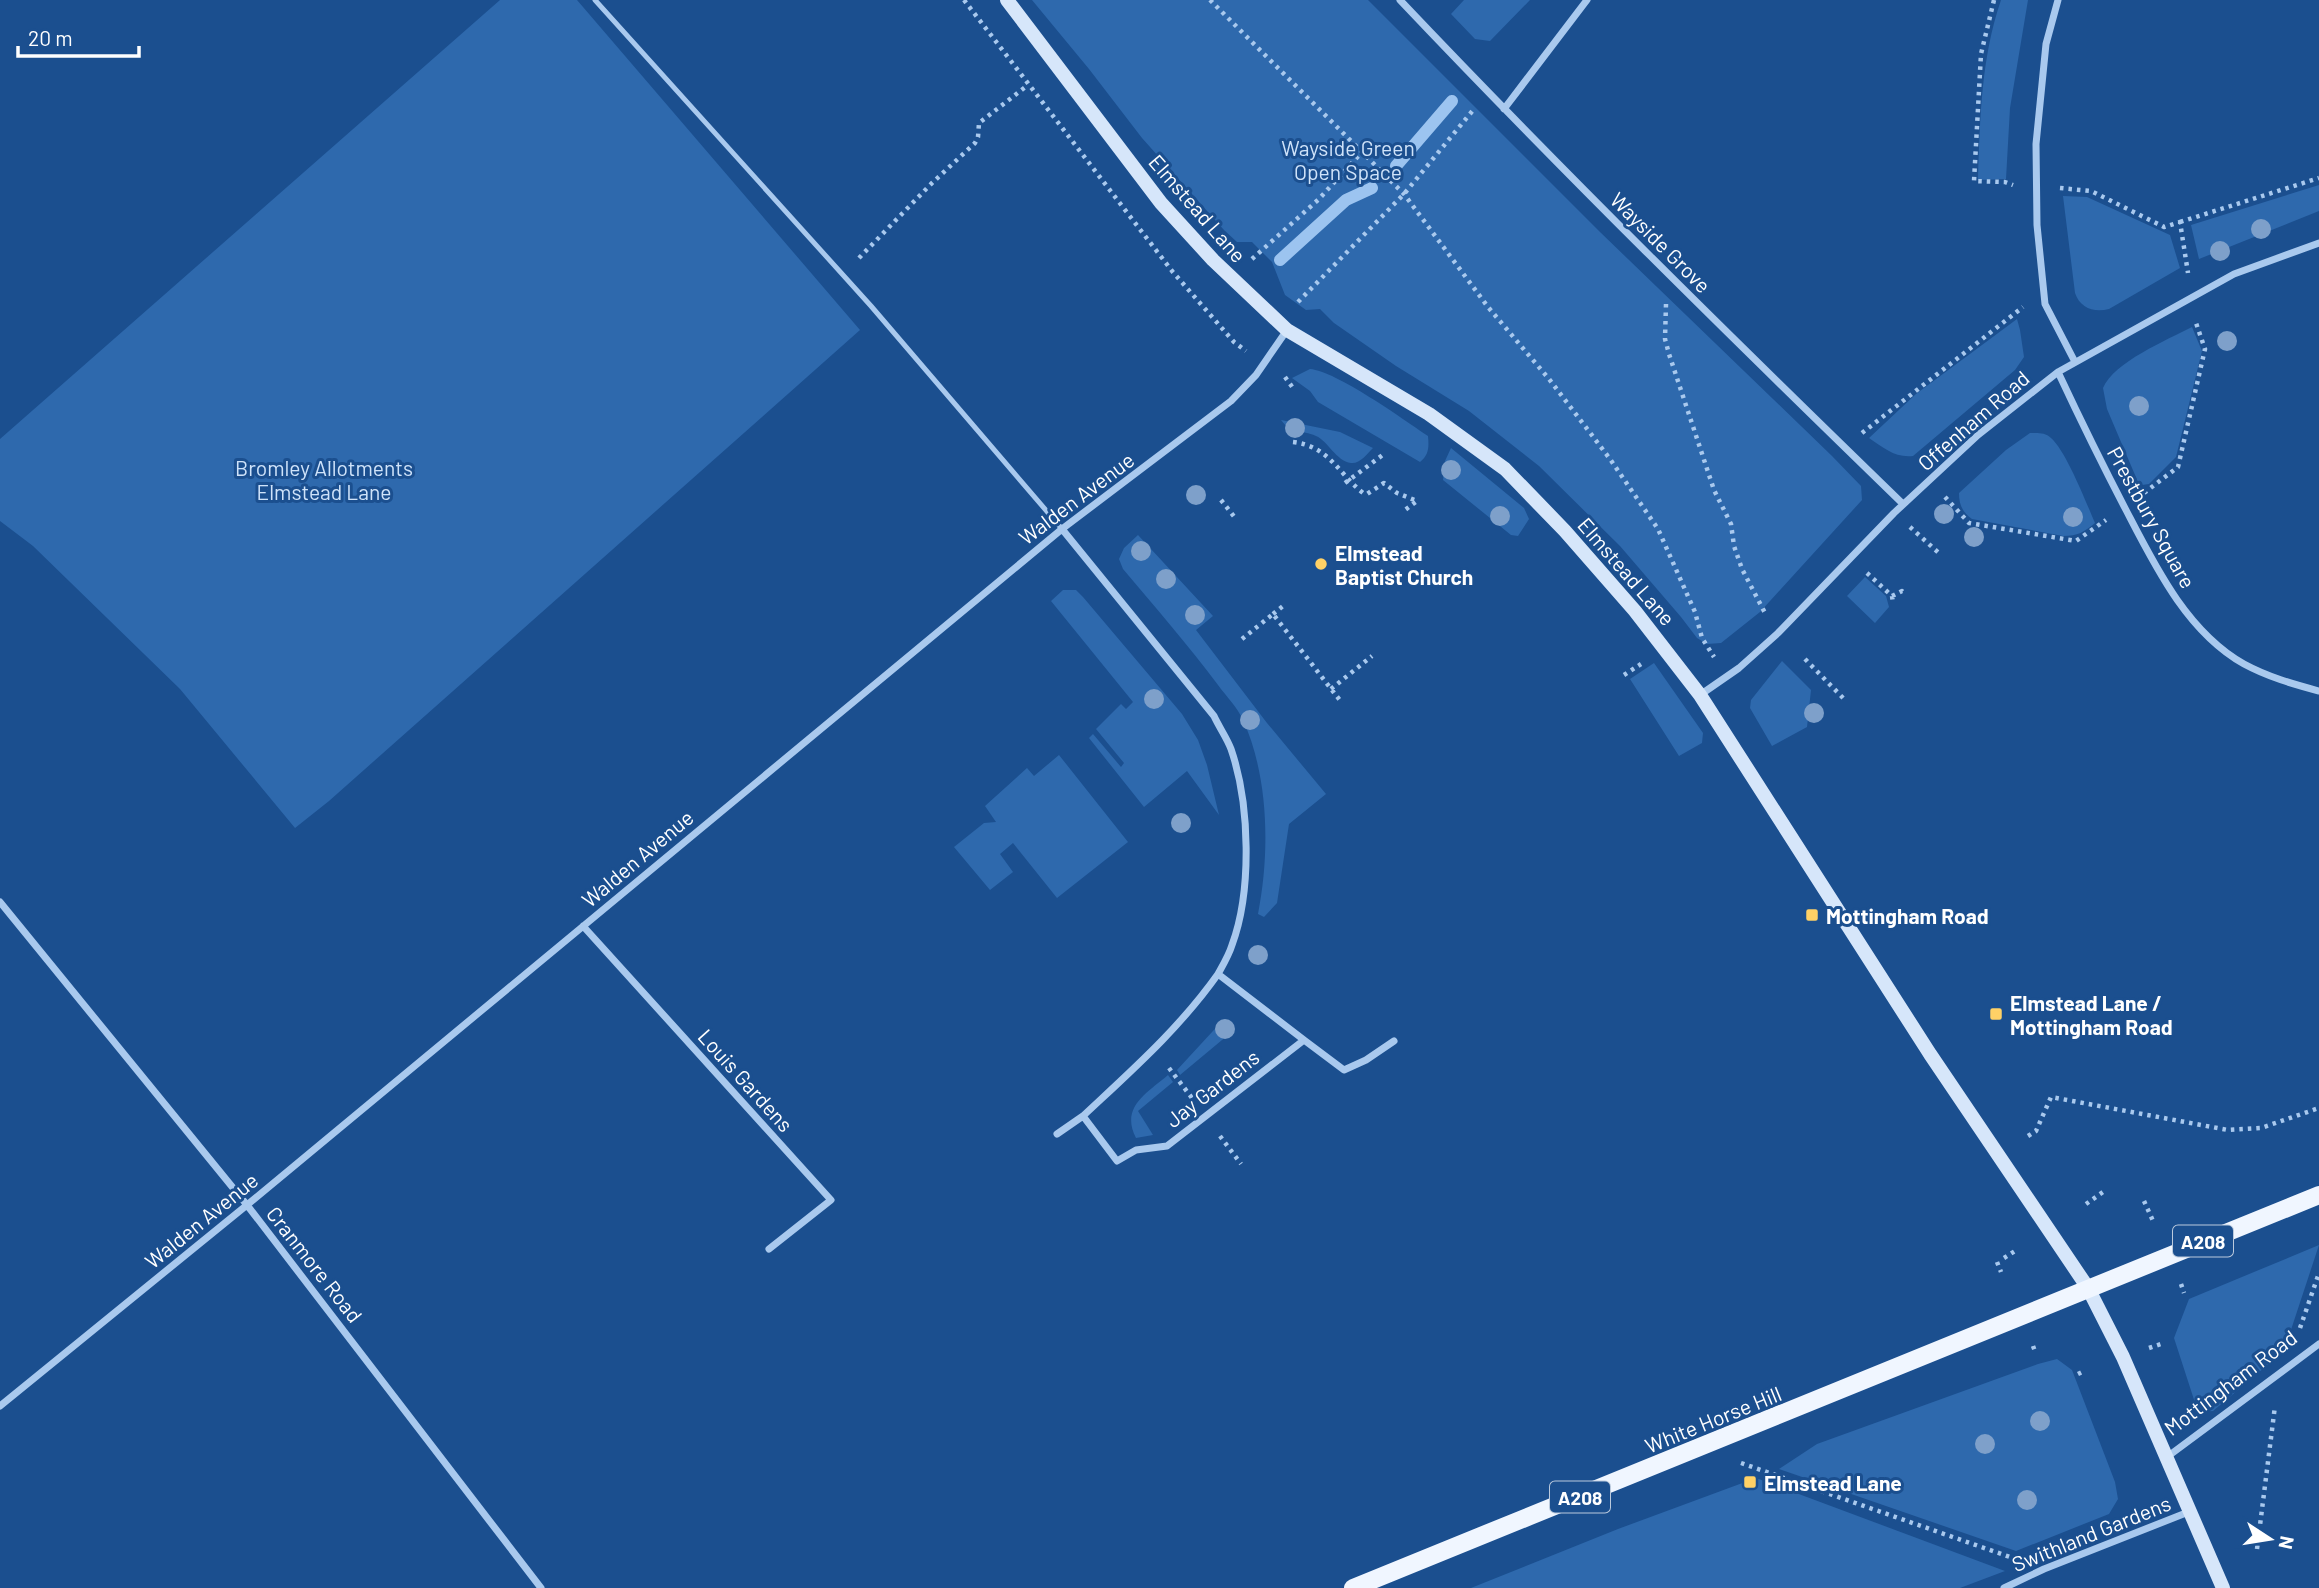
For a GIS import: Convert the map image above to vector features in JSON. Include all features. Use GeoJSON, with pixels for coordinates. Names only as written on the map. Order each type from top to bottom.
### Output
{"type":"FeatureCollection","features":[{"type":"Feature","properties":{"kind":"main road","name":"A208"},"geometry":{"type":"LineString","coordinates":[[2088,1288],[2319,1195]]}},
{"type":"Feature","properties":{"kind":"main road","name":"White Horse Hill"},"geometry":{"type":"LineString","coordinates":[[1353,1588],[2088,1288]]}},
{"type":"Feature","properties":{"kind":"street","name":"Elmstead Lane"},"geometry":{"type":"LineString","coordinates":[[1007,0],[1161,203],[1232,279],[1283,326],[1429,414],[1505,470],[1565,531],[1635,611],[1700,695],[1930,1054],[2088,1288],[2123,1357],[2192,1511],[2223,1588]]}},
{"type":"Feature","properties":{"kind":"street","name":"Wayside Grove"},"geometry":{"type":"LineString","coordinates":[[1400,0],[1487,92],[1670,276],[1903,504]]}},
{"type":"Feature","properties":{"kind":"street"},"geometry":{"type":"LineString","coordinates":[[1504,109],[1587,0]]}},
{"type":"Feature","properties":{"kind":"street"},"geometry":{"type":"LineString","coordinates":[[2058,0],[2046,44],[2037,132],[2037,225],[2045,304],[2075,362]]}},
{"type":"Feature","properties":{"kind":"street","name":"Offenham Road"},"geometry":{"type":"LineString","coordinates":[[1700,695],[1739,668],[1778,633],[1903,504],[1978,435],[2058,372],[2234,274],[2319,243]]}},
{"type":"Feature","properties":{"kind":"street","name":"Walden Avenue"},"geometry":{"type":"LineString","coordinates":[[0,1406],[247,1205],[1062,528],[1231,401],[1256,375],[1283,326]]}},
{"type":"Feature","properties":{"kind":"street","name":"Prestbury Square"},"geometry":{"type":"LineString","coordinates":[[2058,372],[2099,460],[2150,555],[2182,607],[2210,639],[2243,663],[2278,680],[2319,691]]}},
{"type":"Feature","properties":{"kind":"street"},"geometry":{"type":"LineString","coordinates":[[1057,1134],[1083,1116],[1171,1033],[1193,1009],[1218,974],[1233,944],[1242,899],[1247,852],[1241,785],[1230,747],[1214,716],[1062,528]]}},
{"type":"Feature","properties":{"kind":"street","name":"Cranmore Road"},"geometry":{"type":"LineString","coordinates":[[0,902],[247,1205],[541,1588]]}},
{"type":"Feature","properties":{"kind":"street","name":"Louis Gardens"},"geometry":{"type":"LineString","coordinates":[[583,926],[831,1199],[769,1249]]}},
{"type":"Feature","properties":{"kind":"street"},"geometry":{"type":"LineString","coordinates":[[1218,974],[1344,1070],[1366,1060],[1394,1041]]}},
{"type":"Feature","properties":{"kind":"street","name":"Jay Gardens"},"geometry":{"type":"LineString","coordinates":[[1083,1116],[1117,1161],[1136,1150],[1167,1146],[1304,1041]]}},
{"type":"Feature","properties":{"kind":"street","name":"Mottingham Road"},"geometry":{"type":"LineString","coordinates":[[2167,1457],[2319,1344]]}},
{"type":"Feature","properties":{"kind":"street","name":"Swithland Gardens"},"geometry":{"type":"LineString","coordinates":[[2004,1588],[2044,1569],[2192,1511]]}},
{"type":"Feature","properties":{"kind":"lane"},"geometry":{"type":"LineString","coordinates":[[595,0],[843,274],[1062,528]]}},
{"type":"Feature","properties":{"kind":"path"},"geometry":{"type":"LineString","coordinates":[[1210,0],[1404,194],[1488,307],[1549,379],[1610,459],[1658,529],[1710,651]]}},
{"type":"Feature","properties":{"kind":"path"},"geometry":{"type":"LineString","coordinates":[[1994,0],[1980,54],[1974,181],[2005,182]]}},
{"type":"Feature","properties":{"kind":"path"},"geometry":{"type":"LineString","coordinates":[[843,274],[930,184],[975,143],[979,123],[1028,85],[1052,58]]}},
{"type":"Feature","properties":{"kind":"path"},"geometry":{"type":"LineString","coordinates":[[1283,326],[1404,194],[1487,92]]}},
{"type":"Feature","properties":{"kind":"path"},"geometry":{"type":"LineString","coordinates":[[1232,279],[1260,250],[1319,199],[1362,152]]}},
{"type":"Feature","properties":{"kind":"path"},"geometry":{"type":"LineString","coordinates":[[2056,188],[2091,191],[2164,227],[2319,178]]}},
{"type":"Feature","properties":{"kind":"path"},"geometry":{"type":"LineString","coordinates":[[2138,497],[2178,467],[2205,349],[2193,316],[2180,222]]}},
{"type":"Feature","properties":{"kind":"path"},"geometry":{"type":"LineString","coordinates":[[1670,276],[1666,288],[1665,323],[1669,354],[1714,490],[1731,524],[1734,546],[1742,569],[1778,633]]}},
{"type":"Feature","properties":{"kind":"path"},"geometry":{"type":"LineString","coordinates":[[1861,434],[2024,305]]}},
{"type":"Feature","properties":{"kind":"path"},"geometry":{"type":"LineString","coordinates":[[1293,442],[1324,453],[1347,481],[1363,493],[1367,494],[1384,483],[1397,493],[1417,501],[1405,510]]}},
{"type":"Feature","properties":{"kind":"path"},"geometry":{"type":"LineString","coordinates":[[1347,481],[1384,454]]}},
{"type":"Feature","properties":{"kind":"path"},"geometry":{"type":"LineString","coordinates":[[1942,494],[1969,523],[2076,541],[2102,523]]}},
{"type":"Feature","properties":{"kind":"path"},"geometry":{"type":"LineString","coordinates":[[1221,499],[1236,519]]}},
{"type":"Feature","properties":{"kind":"path"},"geometry":{"type":"LineString","coordinates":[[1894,513],[1941,555]]}},
{"type":"Feature","properties":{"kind":"path"},"geometry":{"type":"LineString","coordinates":[[1851,558],[1892,596],[1893,603]]}},
{"type":"Feature","properties":{"kind":"path"},"geometry":{"type":"LineString","coordinates":[[1892,596],[1902,591],[1904,593]]}},
{"type":"Feature","properties":{"kind":"path"},"geometry":{"type":"LineString","coordinates":[[1242,639],[1283,606]]}},
{"type":"Feature","properties":{"kind":"path"},"geometry":{"type":"LineString","coordinates":[[1273,614],[1342,703]]}},
{"type":"Feature","properties":{"kind":"path"},"geometry":{"type":"LineString","coordinates":[[1331,689],[1372,656]]}},
{"type":"Feature","properties":{"kind":"path"},"geometry":{"type":"LineString","coordinates":[[1624,675],[1651,659]]}},
{"type":"Feature","properties":{"kind":"path"},"geometry":{"type":"LineString","coordinates":[[1805,659],[1845,700]]}},
{"type":"Feature","properties":{"kind":"path"},"geometry":{"type":"LineString","coordinates":[[2028,1136],[2036,1131],[2051,1097],[2228,1130],[2261,1128],[2319,1108]]}},
{"type":"Feature","properties":{"kind":"path"},"geometry":{"type":"LineString","coordinates":[[2086,1204],[2103,1192]]}},
{"type":"Feature","properties":{"kind":"path"},"geometry":{"type":"LineString","coordinates":[[2144,1202],[2153,1221]]}},
{"type":"Feature","properties":{"kind":"path"},"geometry":{"type":"LineString","coordinates":[[2004,1258],[2015,1251]]}},
{"type":"Feature","properties":{"kind":"path"},"geometry":{"type":"LineString","coordinates":[[1997,1262],[2001,1272]]}},
{"type":"Feature","properties":{"kind":"path"},"geometry":{"type":"LineString","coordinates":[[2298,1334],[2319,1273]]}},
{"type":"Feature","properties":{"kind":"path"},"geometry":{"type":"LineString","coordinates":[[2181,1284],[2184,1293]]}},
{"type":"Feature","properties":{"kind":"path"},"geometry":{"type":"LineString","coordinates":[[2150,1348],[2161,1344]]}},
{"type":"Feature","properties":{"kind":"path"},"geometry":{"type":"LineString","coordinates":[[2033,1346],[2036,1354]]}},
{"type":"Feature","properties":{"kind":"path"},"geometry":{"type":"LineString","coordinates":[[2257,1549],[2275,1405]]}},
{"type":"Feature","properties":{"kind":"path"},"geometry":{"type":"LineString","coordinates":[[1699,1449],[2044,1569]]}},
{"type":"Feature","properties":{"kind":"green space","name":"Bromley Allotments Elmstead Lane"},"geometry":{"type":"Polygon","coordinates":[[[500,0],[577,0],[860,330],[329,801],[295,828],[180,689],[33,546],[0,521],[0,439],[500,0]]]}},
{"type":"Feature","properties":{"kind":"green space","name":"Wayside Green Open Space"},"geometry":{"type":"Polygon","coordinates":[[[1032,0],[1368,0],[1600,232],[1832,456],[1861,486],[1862,500],[1760,612],[1721,643],[1707,644],[1697,638],[1620,546],[1539,466],[1469,411],[1396,366],[1334,323],[1320,309],[1306,310],[1285,295],[1272,262],[1252,242],[1237,242],[1224,230],[1142,138],[1032,0]]]}},
{"type":"Feature","properties":{"kind":"green space"},"geometry":{"type":"Polygon","coordinates":[[[1464,0],[1530,0],[1490,41],[1475,39],[1451,14],[1464,0]]]}},
{"type":"Feature","properties":{"kind":"green space"},"geometry":{"type":"Polygon","coordinates":[[[2001,0],[2028,0],[2010,108],[2006,179],[1978,180],[1985,66],[2001,0]]]}},
{"type":"Feature","properties":{"kind":"green space"},"geometry":{"type":"Polygon","coordinates":[[[2319,185],[2319,211],[2199,259],[2191,225],[2319,185]]]}},
{"type":"Feature","properties":{"kind":"green space"},"geometry":{"type":"Polygon","coordinates":[[[2063,196],[2087,197],[2170,235],[2180,268],[2109,309],[2093,310],[2084,306],[2075,293],[2063,196]]]}},
{"type":"Feature","properties":{"kind":"green space"},"geometry":{"type":"Polygon","coordinates":[[[2017,319],[2024,357],[2015,370],[1913,456],[1895,454],[1869,438],[1916,394],[2017,319]]]}},
{"type":"Feature","properties":{"kind":"green space"},"geometry":{"type":"Polygon","coordinates":[[[2192,327],[2202,351],[2176,457],[2149,484],[2142,485],[2138,482],[2107,409],[2103,388],[2109,378],[2129,361],[2192,327]]]}},
{"type":"Feature","properties":{"kind":"green space"},"geometry":{"type":"Polygon","coordinates":[[[1310,369],[1352,387],[1428,436],[1425,457],[1420,462],[1318,402],[1310,391],[1292,378],[1310,369]]]}},
{"type":"Feature","properties":{"kind":"green space"},"geometry":{"type":"Polygon","coordinates":[[[1281,420],[1340,432],[1373,448],[1363,458],[1351,463],[1336,455],[1320,439],[1293,430],[1281,420]]]}},
{"type":"Feature","properties":{"kind":"green space"},"geometry":{"type":"Polygon","coordinates":[[[2030,433],[2049,436],[2069,465],[2095,523],[2084,531],[2063,536],[1972,519],[1962,508],[1959,493],[2006,450],[2030,433]]]}},
{"type":"Feature","properties":{"kind":"green space"},"geometry":{"type":"Polygon","coordinates":[[[1451,448],[1524,508],[1529,519],[1518,536],[1511,535],[1443,480],[1445,461],[1451,448]]]}},
{"type":"Feature","properties":{"kind":"green space"},"geometry":{"type":"Polygon","coordinates":[[[1138,535],[1213,616],[1196,630],[1267,723],[1326,794],[1289,824],[1277,903],[1264,917],[1258,914],[1264,866],[1265,816],[1252,742],[1235,706],[1123,569],[1119,559],[1124,548],[1138,535]]]}},
{"type":"Feature","properties":{"kind":"green space"},"geometry":{"type":"Polygon","coordinates":[[[1865,577],[1886,596],[1889,607],[1875,623],[1847,596],[1865,577]]]}},
{"type":"Feature","properties":{"kind":"green space"},"geometry":{"type":"Polygon","coordinates":[[[1063,590],[1076,590],[1083,597],[1182,714],[1198,740],[1219,815],[1187,771],[1144,807],[1089,738],[1093,734],[1121,767],[1124,763],[1096,729],[1121,704],[1126,709],[1133,702],[1051,601],[1063,590]]]}},
{"type":"Feature","properties":{"kind":"green space"},"geometry":{"type":"Polygon","coordinates":[[[1782,661],[1811,690],[1807,727],[1772,746],[1750,708],[1751,700],[1782,661]]]}},
{"type":"Feature","properties":{"kind":"green space"},"geometry":{"type":"Polygon","coordinates":[[[1654,663],[1703,733],[1702,743],[1679,756],[1630,679],[1654,663]]]}},
{"type":"Feature","properties":{"kind":"green space"},"geometry":{"type":"Polygon","coordinates":[[[1059,755],[1128,842],[1057,898],[1013,843],[1000,854],[1013,872],[990,890],[954,847],[984,823],[996,822],[985,806],[1027,768],[1034,776],[1059,755]]]}},
{"type":"Feature","properties":{"kind":"green space"},"geometry":{"type":"Polygon","coordinates":[[[1224,1019],[1234,1030],[1180,1075],[1177,1070],[1224,1019]]]}},
{"type":"Feature","properties":{"kind":"green space"},"geometry":{"type":"Polygon","coordinates":[[[1168,1075],[1173,1082],[1138,1111],[1153,1135],[1136,1138],[1131,1118],[1134,1109],[1144,1095],[1168,1075]]]}},
{"type":"Feature","properties":{"kind":"green space"},"geometry":{"type":"Polygon","coordinates":[[[2319,1245],[2284,1351],[2213,1411],[2198,1412],[2174,1338],[2189,1299],[2319,1245]]]}},
{"type":"Feature","properties":{"kind":"green space"},"geometry":{"type":"Polygon","coordinates":[[[2057,1359],[2072,1370],[2115,1482],[2118,1499],[2109,1514],[2016,1551],[1779,1469],[1817,1444],[2057,1359]]]}},
{"type":"Feature","properties":{"kind":"green space"},"geometry":{"type":"Polygon","coordinates":[[[1756,1478],[2005,1571],[1960,1588],[1471,1588],[1618,1529],[1756,1478]]]}},
{"type":"Feature","properties":{"kind":"waterway"},"geometry":{"type":"LineString","coordinates":[[1396,166],[1452,101]]}},
{"type":"Feature","properties":{"kind":"waterway"},"geometry":{"type":"LineString","coordinates":[[1280,260],[1346,200],[1372,188]]}},
{"type":"Feature","properties":{"kind":"place","name":"Elmstead Baptist Church"},"geometry":{"type":"Point","coordinates":[1321,564]}},
{"type":"Feature","properties":{"kind":"place","name":"Mottingham Road"},"geometry":{"type":"Point","coordinates":[1812,915]}},
{"type":"Feature","properties":{"kind":"place","name":"Elmstead Lane / Mottingham Road"},"geometry":{"type":"Point","coordinates":[1996,1014]}},
{"type":"Feature","properties":{"kind":"place","name":"Elmstead Lane"},"geometry":{"type":"Point","coordinates":[1750,1482]}}]}
